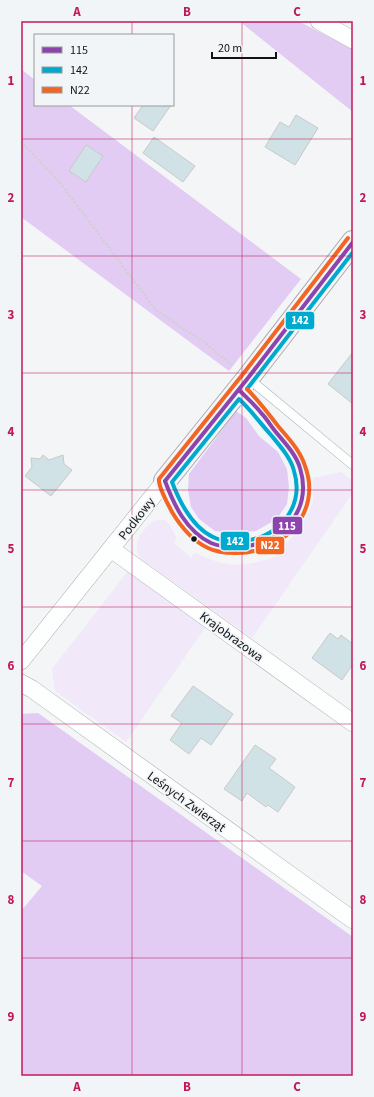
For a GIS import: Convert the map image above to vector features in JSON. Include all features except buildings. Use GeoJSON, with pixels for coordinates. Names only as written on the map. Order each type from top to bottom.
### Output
{"type":"FeatureCollection","features":[{"type":"Feature","properties":{"kind":"street"},"geometry":{"type":"LineString","coordinates":[[318,21],[353,40]]}},
{"type":"Feature","properties":{"kind":"street","name":"Podkowy"},"geometry":{"type":"LineString","coordinates":[[21,660],[243,384],[353,242]]}},
{"type":"Feature","properties":{"kind":"street","name":"Krajobrazowa"},"geometry":{"type":"LineString","coordinates":[[111,549],[353,723]]}},
{"type":"Feature","properties":{"kind":"street","name":"Leśnych Zwierząt"},"geometry":{"type":"LineString","coordinates":[[21,683],[353,920]]}},
{"type":"Feature","properties":{"kind":"lane"},"geometry":{"type":"LineString","coordinates":[[243,384],[353,465]]}},
{"type":"Feature","properties":{"kind":"lane"},"geometry":{"type":"LineString","coordinates":[[165,481],[172,501],[189,526],[212,543],[241,548],[256,546],[269,541],[283,532],[294,518],[302,501],[304,484],[300,469],[284,441],[264,416],[243,384]]}},
{"type":"Feature","properties":{"kind":"path"},"geometry":{"type":"LineString","coordinates":[[21,142],[58,180],[156,310],[204,342],[243,384]]}},
{"type":"Feature","properties":{"kind":"shaded area"},"geometry":{"type":"Polygon","coordinates":[[[239,21],[298,21],[353,49],[353,112],[239,21]]]}},
{"type":"Feature","properties":{"kind":"shaded area"},"geometry":{"type":"Polygon","coordinates":[[[21,69],[34,79],[34,106],[70,106],[301,279],[229,371],[21,217],[21,69]]]}},
{"type":"Feature","properties":{"kind":"shaded area"},"geometry":{"type":"Polygon","coordinates":[[[236,411],[246,418],[259,436],[278,452],[287,469],[289,487],[287,504],[277,519],[256,531],[235,533],[215,531],[199,519],[191,507],[188,490],[189,474],[236,411]]]}},
{"type":"Feature","properties":{"kind":"shaded area"},"geometry":{"type":"Polygon","coordinates":[[[341,472],[353,481],[353,493],[252,638],[141,559],[138,552],[137,547],[140,535],[152,522],[162,520],[167,522],[177,538],[174,543],[191,558],[195,553],[219,562],[243,565],[277,556],[275,551],[286,544],[303,525],[313,501],[313,478],[341,472]]]}},
{"type":"Feature","properties":{"kind":"shaded area"},"geometry":{"type":"Polygon","coordinates":[[[128,571],[205,628],[126,742],[55,691],[52,669],[128,571]]]}},
{"type":"Feature","properties":{"kind":"shaded area"},"geometry":{"type":"Polygon","coordinates":[[[38,713],[353,937],[353,1076],[21,1076],[21,911],[42,886],[21,871],[21,714],[38,713]]]}},
{"type":"Feature","properties":{"kind":"transit line","name":"N22"},"geometry":{"type":"LineString","coordinates":[[247,389],[297,449],[303,460],[309,484],[308,500],[303,515],[294,528],[282,539],[268,547],[252,552],[221,552],[203,545],[183,528],[166,500],[160,486],[159,479],[243,374],[348,238]]}},
{"type":"Feature","properties":{"kind":"transit line","name":"115"},"geometry":{"type":"LineString","coordinates":[[165,481],[248,378],[353,242]]}},
{"type":"Feature","properties":{"kind":"transit line","name":"142"},"geometry":{"type":"LineString","coordinates":[[247,389],[353,252]]}},
{"type":"Feature","properties":{"kind":"transit line","name":"115"},"geometry":{"type":"LineString","coordinates":[[165,481],[172,499],[182,516],[195,532],[211,543],[231,547],[250,546],[265,541],[278,534],[289,525],[297,513],[302,499],[303,484],[300,468],[296,458],[289,448],[254,405],[239,390]]}},
{"type":"Feature","properties":{"kind":"transit line","name":"142"},"geometry":{"type":"LineString","coordinates":[[239,399],[285,452],[293,466],[297,485],[296,498],[284,521],[264,536],[251,540],[228,541],[216,538],[206,533],[193,521],[183,506],[172,482],[239,399]]}}]}
